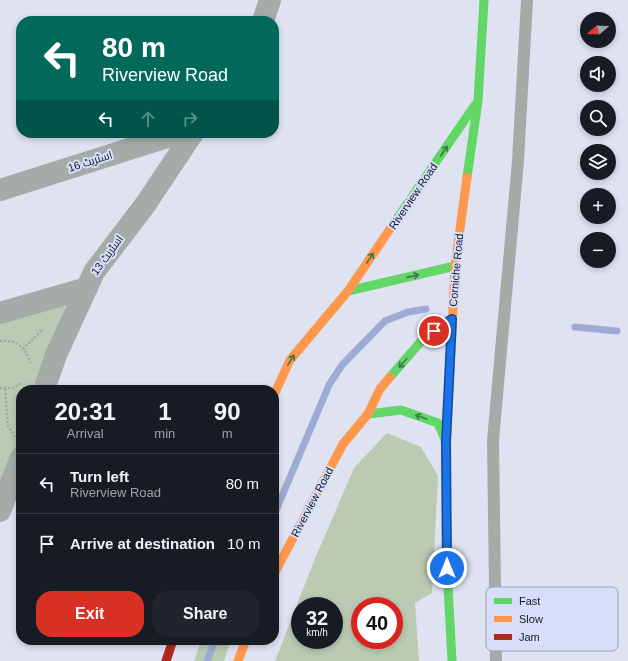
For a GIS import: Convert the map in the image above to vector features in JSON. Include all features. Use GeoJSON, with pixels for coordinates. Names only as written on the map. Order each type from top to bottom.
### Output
{"type":"FeatureCollection","features":[{"type":"Feature","properties":{"kind":"street"},"geometry":{"type":"LineString","coordinates":[[265,16],[270,0]]}},
{"type":"Feature","properties":{"kind":"street","name":"Corniche Road"},"geometry":{"type":"LineString","coordinates":[[452,661],[447,568],[446,442],[455,266],[478,101],[484,0]]}},
{"type":"Feature","properties":{"kind":"street","name":"Riverview Road"},"geometry":{"type":"LineString","coordinates":[[279,385],[290,360],[348,291],[478,101]]}},
{"type":"Feature","properties":{"kind":"street","name":"اسٹریٹ 16"},"geometry":{"type":"LineString","coordinates":[[0,190],[164,138]]}},
{"type":"Feature","properties":{"kind":"street","name":"اسٹریٹ 13"},"geometry":{"type":"LineString","coordinates":[[46,385],[56,355],[94,272],[145,206],[190,138]]}},
{"type":"Feature","properties":{"kind":"street"},"geometry":{"type":"LineString","coordinates":[[348,291],[455,266]]}},
{"type":"Feature","properties":{"kind":"street"},"geometry":{"type":"LineString","coordinates":[[0,313],[86,288]]}},
{"type":"Feature","properties":{"kind":"street","name":"Riverview Road"},"geometry":{"type":"LineString","coordinates":[[279,565],[343,444],[368,414],[380,389],[424,338],[452,319]]}},
{"type":"Feature","properties":{"kind":"street"},"geometry":{"type":"LineString","coordinates":[[368,414],[401,410],[430,420],[438,423],[446,442]]}},
{"type":"Feature","properties":{"kind":"street"},"geometry":{"type":"LineString","coordinates":[[0,511],[16,487]]}},
{"type":"Feature","properties":{"kind":"street"},"geometry":{"type":"LineString","coordinates":[[166,661],[171,645]]}},
{"type":"Feature","properties":{"kind":"street"},"geometry":{"type":"LineString","coordinates":[[238,661],[244,645]]}},
{"type":"Feature","properties":{"kind":"lane"},"geometry":{"type":"LineString","coordinates":[[495,587],[493,440],[518,161],[527,0]]}},
{"type":"Feature","properties":{"kind":"lane"},"geometry":{"type":"LineString","coordinates":[[496,651],[496,661]]}},
{"type":"Feature","properties":{"kind":"path"},"geometry":{"type":"LineString","coordinates":[[0,341],[10,341],[23,349],[28,356],[29,368]]}},
{"type":"Feature","properties":{"kind":"path"},"geometry":{"type":"LineString","coordinates":[[17,385],[26,379]]}},
{"type":"Feature","properties":{"kind":"path"},"geometry":{"type":"LineString","coordinates":[[0,388],[13,388],[16,386]]}},
{"type":"Feature","properties":{"kind":"path"},"geometry":{"type":"LineString","coordinates":[[5,389],[8,426],[16,444]]}},
{"type":"Feature","properties":{"kind":"green space"},"geometry":{"type":"Polygon","coordinates":[[[69,297],[39,385],[16,385],[16,452],[0,498],[0,319],[69,297]]]}},
{"type":"Feature","properties":{"kind":"green space"},"geometry":{"type":"Polygon","coordinates":[[[387,433],[421,447],[438,476],[432,593],[415,603],[419,661],[275,661],[291,620],[291,649],[343,649],[343,597],[300,597],[354,468],[387,433]]]}},
{"type":"Feature","properties":{"kind":"green space"},"geometry":{"type":"Polygon","coordinates":[[[199,645],[229,645],[224,661],[194,661],[199,645]]]}},
{"type":"Feature","properties":{"kind":"waterway"},"geometry":{"type":"LineString","coordinates":[[279,503],[329,385],[342,365],[385,321],[408,312],[426,309]]}},
{"type":"Feature","properties":{"kind":"waterway"},"geometry":{"type":"LineString","coordinates":[[575,327],[617,331]]}},
{"type":"Feature","properties":{"kind":"waterway"},"geometry":{"type":"LineString","coordinates":[[207,661],[213,645]]}},
{"type":"Feature","properties":{"kind":"traffic: fast"},"geometry":{"type":"LineString","coordinates":[[467,177],[478,101],[484,0]]}},
{"type":"Feature","properties":{"kind":"traffic: fast"},"geometry":{"type":"LineString","coordinates":[[394,223],[475,105]]}},
{"type":"Feature","properties":{"kind":"traffic: fast"},"geometry":{"type":"LineString","coordinates":[[348,291],[455,266]]}},
{"type":"Feature","properties":{"kind":"traffic: fast"},"geometry":{"type":"LineString","coordinates":[[390,377],[424,338],[452,319]]}},
{"type":"Feature","properties":{"kind":"traffic: fast"},"geometry":{"type":"LineString","coordinates":[[452,331],[446,442],[447,568],[452,661]]}},
{"type":"Feature","properties":{"kind":"traffic: fast"},"geometry":{"type":"LineString","coordinates":[[368,414],[401,410],[438,423],[446,442]]}},
{"type":"Feature","properties":{"kind":"traffic: slow"},"geometry":{"type":"LineString","coordinates":[[452,331],[455,266],[467,177]]}},
{"type":"Feature","properties":{"kind":"traffic: slow"},"geometry":{"type":"LineString","coordinates":[[279,385],[290,360],[348,291],[394,223]]}},
{"type":"Feature","properties":{"kind":"traffic: slow"},"geometry":{"type":"LineString","coordinates":[[279,565],[343,444],[368,414],[380,389],[390,377]]}},
{"type":"Feature","properties":{"kind":"traffic: slow"},"geometry":{"type":"LineString","coordinates":[[238,661],[244,645]]}},
{"type":"Feature","properties":{"kind":"traffic: jam"},"geometry":{"type":"LineString","coordinates":[[166,661],[171,645]]}},
{"type":"Feature","properties":{"kind":"route"},"geometry":{"type":"LineString","coordinates":[[434,331],[452,319],[446,442],[447,568]]}}]}
